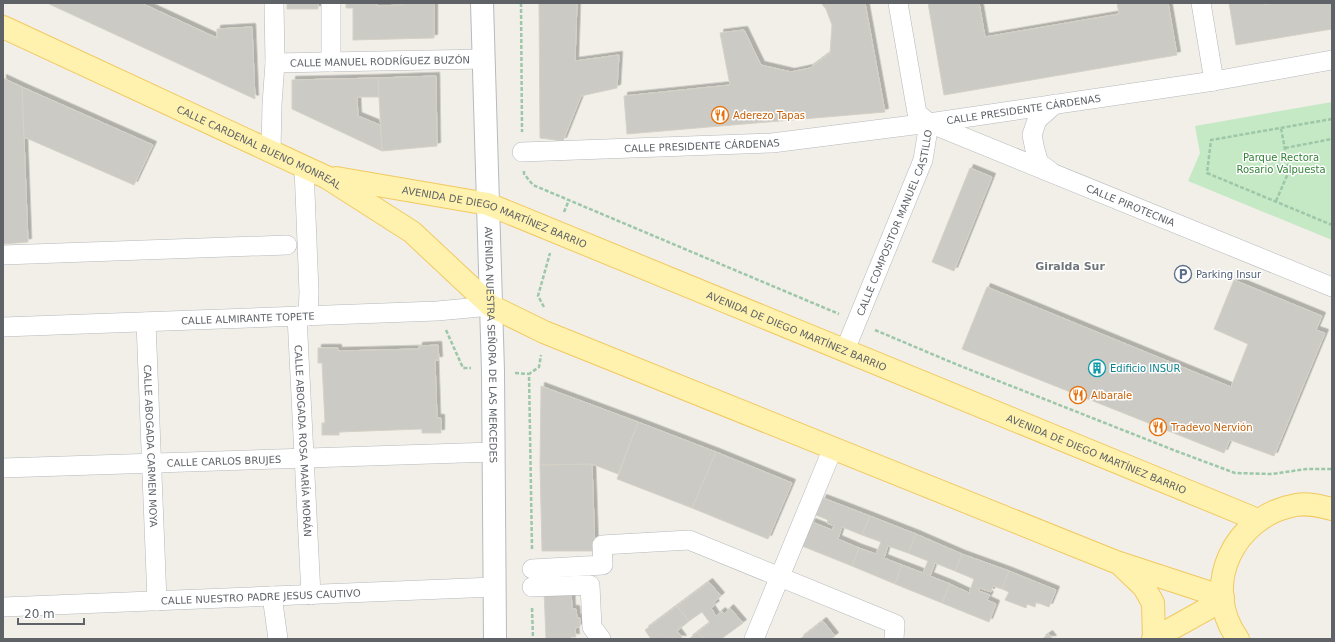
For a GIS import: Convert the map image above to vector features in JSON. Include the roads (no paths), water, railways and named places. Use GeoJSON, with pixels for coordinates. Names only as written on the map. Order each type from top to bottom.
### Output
{"type":"FeatureCollection","features":[{"type":"Feature","properties":{"kind":"main road","name":"CALLE CARDENAL BUENO MONREAL"},"geometry":{"type":"LineString","coordinates":[[3,26],[326,177],[412,232],[492,306]]}},
{"type":"Feature","properties":{"kind":"main road","name":"AVENIDA DE DIEGO MARTÍNEZ BARRIO"},"geometry":{"type":"LineString","coordinates":[[326,177],[488,204],[1258,520]]}},
{"type":"Feature","properties":{"kind":"main road"},"geometry":{"type":"LineString","coordinates":[[492,306],[544,332],[1120,563],[1223,598]]}},
{"type":"Feature","properties":{"kind":"main road"},"geometry":{"type":"LineString","coordinates":[[1238,639],[1226,617],[1223,598],[1223,577],[1229,555],[1241,536],[1258,520],[1276,510],[1297,505],[1318,505],[1332,509]]}},
{"type":"Feature","properties":{"kind":"main road"},"geometry":{"type":"LineString","coordinates":[[1120,563],[1144,587],[1153,603],[1154,639],[1223,598]]}},
{"type":"Feature","properties":{"kind":"street"},"geometry":{"type":"LineString","coordinates":[[271,151],[275,63],[274,3]]}},
{"type":"Feature","properties":{"kind":"street"},"geometry":{"type":"LineString","coordinates":[[331,3],[331,62]]}},
{"type":"Feature","properties":{"kind":"street","name":"AVENIDA NUESTRA SEÑORA DE LAS MERCEDES"},"geometry":{"type":"LineString","coordinates":[[482,3],[492,306],[494,639]]}},
{"type":"Feature","properties":{"kind":"street","name":"CALLE COMPOSITOR MANUEL CASTILLO"},"geometry":{"type":"LineString","coordinates":[[845,350],[923,160],[929,123],[917,113],[898,3]]}},
{"type":"Feature","properties":{"kind":"street"},"geometry":{"type":"LineString","coordinates":[[1201,3],[1214,81]]}},
{"type":"Feature","properties":{"kind":"street","name":"CALLE MANUEL RODRÍGUEZ BUZÓN"},"geometry":{"type":"LineString","coordinates":[[275,63],[484,59]]}},
{"type":"Feature","properties":{"kind":"street","name":"CALLE PRESIDENTE CÁRDENAS"},"geometry":{"type":"LineString","coordinates":[[522,152],[772,143],[929,123],[1214,81],[1332,60]]}},
{"type":"Feature","properties":{"kind":"street"},"geometry":{"type":"LineString","coordinates":[[1053,173],[1040,163],[1034,150],[1032,135],[1037,120],[1055,104]]}},
{"type":"Feature","properties":{"kind":"street","name":"CALLE PIROTECNIA"},"geometry":{"type":"LineString","coordinates":[[929,123],[1332,287]]}},
{"type":"Feature","properties":{"kind":"street","name":"CALLE ABOGADA ROSA MARÍA MORÁN"},"geometry":{"type":"LineString","coordinates":[[304,167],[309,292],[302,316],[304,458],[311,595]]}},
{"type":"Feature","properties":{"kind":"street"},"geometry":{"type":"LineString","coordinates":[[3,255],[287,245]]}},
{"type":"Feature","properties":{"kind":"street","name":"CALLE ALMIRANTE TOPETE"},"geometry":{"type":"LineString","coordinates":[[3,326],[437,311],[492,306]]}},
{"type":"Feature","properties":{"kind":"street","name":"CALLE ABOGADA CARMEN MOYA"},"geometry":{"type":"LineString","coordinates":[[146,322],[157,601]]}},
{"type":"Feature","properties":{"kind":"street"},"geometry":{"type":"LineString","coordinates":[[754,639],[833,448]]}},
{"type":"Feature","properties":{"kind":"street","name":"CALLE CARLOS BRUJES"},"geometry":{"type":"LineString","coordinates":[[9,468],[493,452]]}},
{"type":"Feature","properties":{"kind":"street"},"geometry":{"type":"LineString","coordinates":[[601,639],[592,627],[590,585],[532,578],[603,565],[602,546],[689,540],[895,624],[894,639]]}},
{"type":"Feature","properties":{"kind":"street","name":"CALLE NUESTRO PADRE JESUS CAUTIVO"},"geometry":{"type":"LineString","coordinates":[[3,607],[494,587]]}},
{"type":"Feature","properties":{"kind":"street"},"geometry":{"type":"LineString","coordinates":[[272,596],[278,639]]}},
{"type":"Feature","properties":{"kind":"place","name":"Aderezo Tapas"},"geometry":{"type":"Point","coordinates":[720,115]}},
{"type":"Feature","properties":{"kind":"place","name":"Parking Insur"},"geometry":{"type":"Point","coordinates":[1183,274]}},
{"type":"Feature","properties":{"kind":"place","name":"Edificio INSUR"},"geometry":{"type":"Point","coordinates":[1097,368]}},
{"type":"Feature","properties":{"kind":"place","name":"Albarale"},"geometry":{"type":"Point","coordinates":[1078,395]}},
{"type":"Feature","properties":{"kind":"place","name":"Tradevo Nervión"},"geometry":{"type":"Point","coordinates":[1158,427]}},
{"type":"Feature","properties":{"kind":"district","name":"Giralda Sur"},"geometry":{"type":"Point","coordinates":[1070,266]}},
{"type":"Feature","properties":{"kind":"park label","name":"Parque Rectora Rosario Valpuesta"},"geometry":{"type":"Point","coordinates":[1281,162]}}]}
